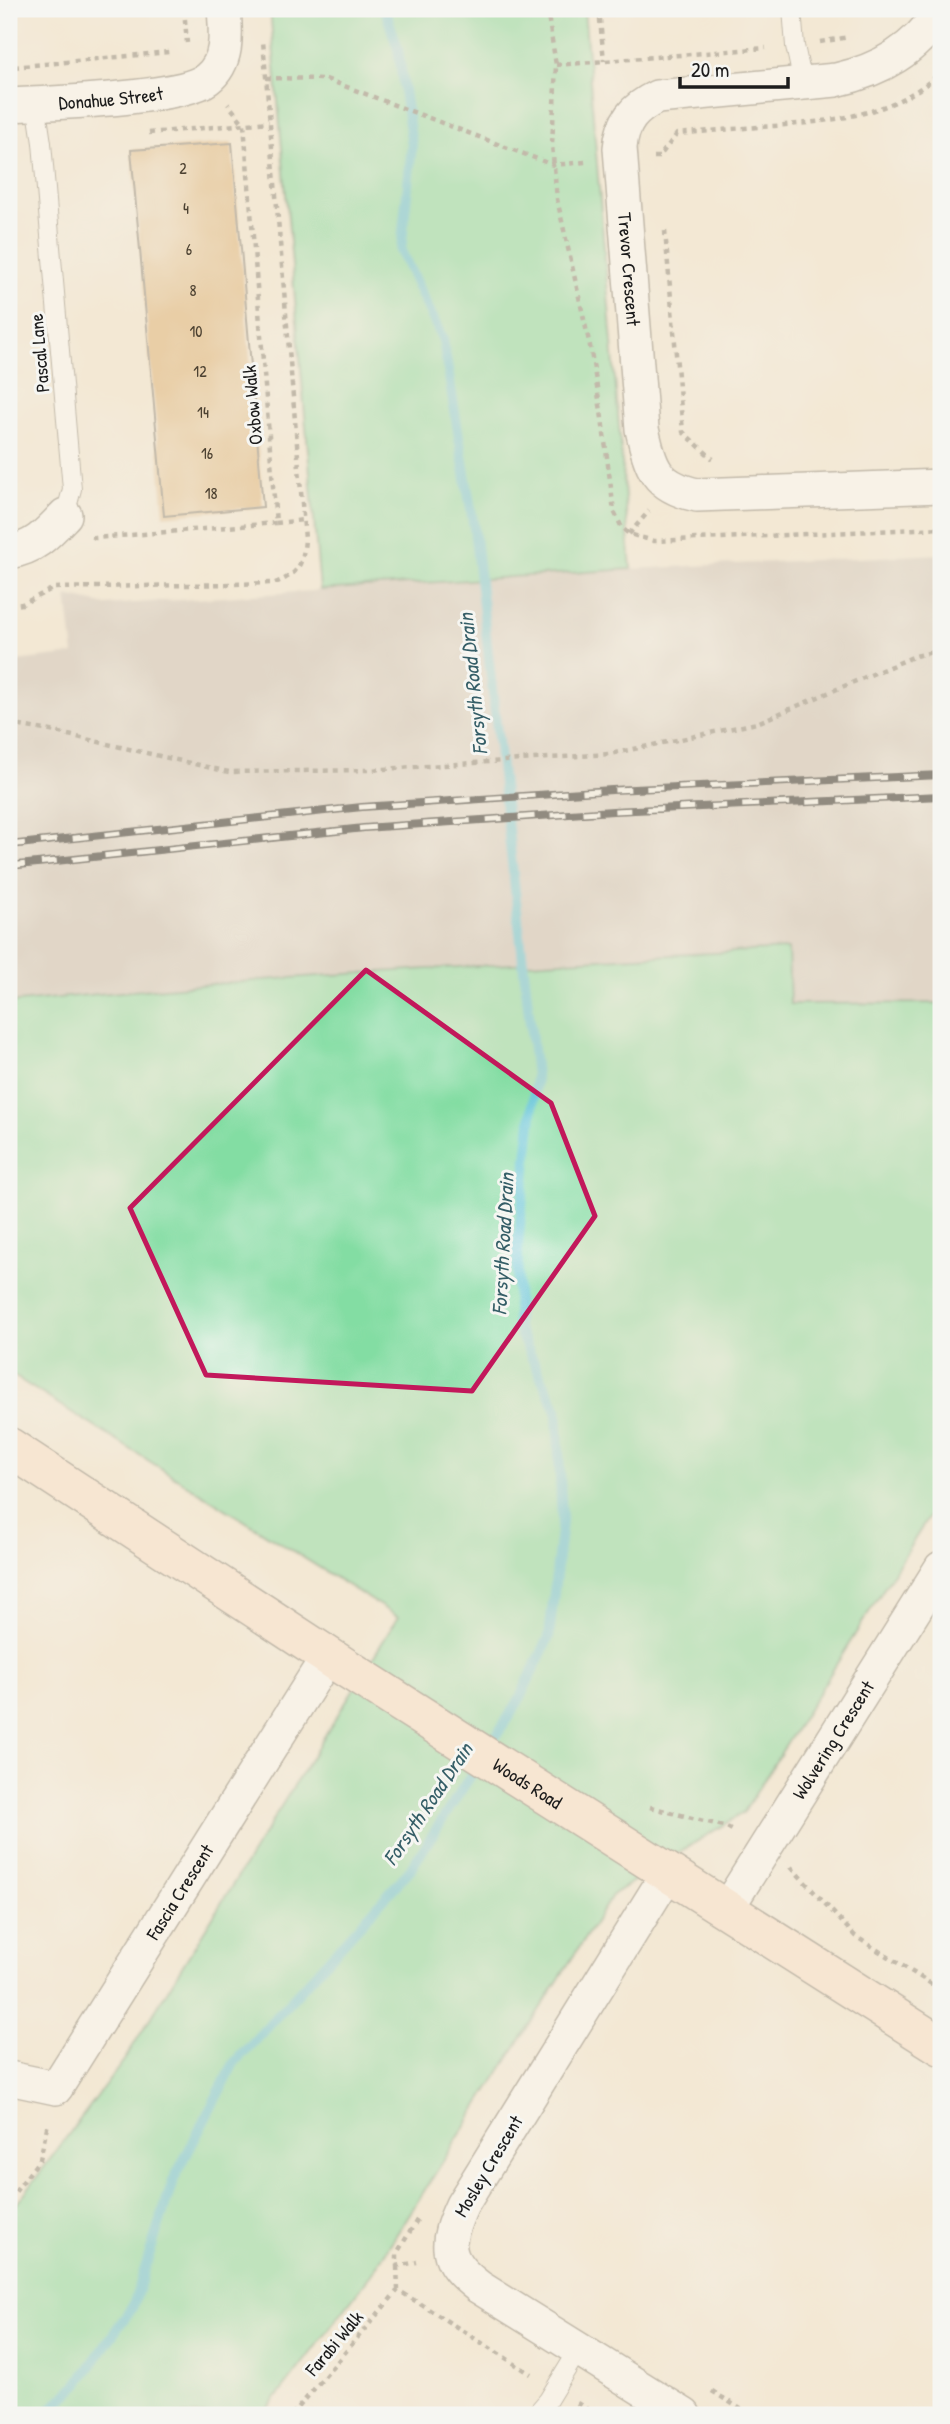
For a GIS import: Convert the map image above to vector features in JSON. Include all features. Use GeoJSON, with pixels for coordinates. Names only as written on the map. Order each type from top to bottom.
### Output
{"type":"FeatureCollection","features":[{"type":"Feature","properties":{"kind":"street"},"geometry":{"type":"LineString","coordinates":[[208,78],[223,54],[227,36],[224,9]]}},
{"type":"Feature","properties":{"kind":"street","name":"Trevor Crescent"},"geometry":{"type":"LineString","coordinates":[[941,11],[929,29],[897,58],[858,75],[836,80],[657,97],[632,113],[621,136],[620,159],[642,429],[647,450],[662,482],[680,492],[697,495],[941,486]]}},
{"type":"Feature","properties":{"kind":"street","name":"Donahue Street"},"geometry":{"type":"LineString","coordinates":[[22,104],[168,93],[195,86],[208,78]]}},
{"type":"Feature","properties":{"kind":"street"},"geometry":{"type":"LineString","coordinates":[[9,552],[25,550],[46,535],[65,515]]}},
{"type":"Feature","properties":{"kind":"street","name":"Woods Road"},"geometry":{"type":"LineString","coordinates":[[9,1447],[334,1660],[941,2046]]}},
{"type":"Feature","properties":{"kind":"street","name":"Wolvering Crescent"},"geometry":{"type":"LineString","coordinates":[[726,1910],[941,1568]]}},
{"type":"Feature","properties":{"kind":"street","name":"Fascia Crescent"},"geometry":{"type":"LineString","coordinates":[[56,2088],[334,1660]]}},
{"type":"Feature","properties":{"kind":"street","name":"Mosley Crescent"},"geometry":{"type":"LineString","coordinates":[[453,2258],[449,2249],[452,2227],[462,2205],[668,1873]]}},
{"type":"Feature","properties":{"kind":"street"},"geometry":{"type":"LineString","coordinates":[[9,2078],[56,2088]]}},
{"type":"Feature","properties":{"kind":"street"},"geometry":{"type":"LineString","coordinates":[[453,2258],[459,2272],[479,2287],[684,2415]]}},
{"type":"Feature","properties":{"kind":"lane"},"geometry":{"type":"LineString","coordinates":[[792,9],[795,46],[803,83]]}},
{"type":"Feature","properties":{"kind":"lane","name":"Pascal Lane"},"geometry":{"type":"LineString","coordinates":[[22,104],[43,143],[72,489],[65,515]]}},
{"type":"Feature","properties":{"kind":"lane"},"geometry":{"type":"LineString","coordinates":[[535,2415],[579,2349]]}},
{"type":"Feature","properties":{"kind":"path"},"geometry":{"type":"LineString","coordinates":[[599,9],[604,61]]}},
{"type":"Feature","properties":{"kind":"path"},"geometry":{"type":"LineString","coordinates":[[9,606],[22,604],[54,588],[275,583],[291,577],[303,557],[304,520],[263,36]]}},
{"type":"Feature","properties":{"kind":"path"},"geometry":{"type":"LineString","coordinates":[[556,65],[795,46],[854,36]]}},
{"type":"Feature","properties":{"kind":"path"},"geometry":{"type":"LineString","coordinates":[[9,67],[174,52]]}},
{"type":"Feature","properties":{"kind":"path"},"geometry":{"type":"LineString","coordinates":[[660,170],[659,156],[677,134],[831,121],[858,116],[907,97],[941,72]]}},
{"type":"Feature","properties":{"kind":"path"},"geometry":{"type":"LineString","coordinates":[[208,78],[244,124],[270,122]]}},
{"type":"Feature","properties":{"kind":"path"},"geometry":{"type":"LineString","coordinates":[[266,78],[326,79],[553,165],[659,156]]}},
{"type":"Feature","properties":{"kind":"path","name":"Oxbow Walk"},"geometry":{"type":"LineString","coordinates":[[244,124],[276,523]]}},
{"type":"Feature","properties":{"kind":"path"},"geometry":{"type":"LineString","coordinates":[[664,225],[683,432],[717,462]]}},
{"type":"Feature","properties":{"kind":"path"},"geometry":{"type":"LineString","coordinates":[[65,515],[95,538],[304,520]]}},
{"type":"Feature","properties":{"kind":"path"},"geometry":{"type":"LineString","coordinates":[[9,724],[51,731],[229,772],[368,770],[610,754],[757,723],[915,656],[941,650]]}},
{"type":"Feature","properties":{"kind":"path"},"geometry":{"type":"LineString","coordinates":[[650,1807],[727,1827]]}},
{"type":"Feature","properties":{"kind":"path"},"geometry":{"type":"LineString","coordinates":[[791,1867],[855,1936],[941,1990]]}},
{"type":"Feature","properties":{"kind":"path"},"geometry":{"type":"LineString","coordinates":[[9,2200],[40,2159],[56,2088]]}},
{"type":"Feature","properties":{"kind":"path"},"geometry":{"type":"LineString","coordinates":[[418,2217],[397,2253],[398,2290],[597,2415]]}},
{"type":"Feature","properties":{"kind":"path"},"geometry":{"type":"LineString","coordinates":[[397,2266],[453,2258]]}},
{"type":"Feature","properties":{"kind":"path","name":"Farabi Walk"},"geometry":{"type":"LineString","coordinates":[[292,2415],[398,2290]]}},
{"type":"Feature","properties":{"kind":"path"},"geometry":{"type":"LineString","coordinates":[[704,2386],[750,2415]]}},
{"type":"Feature","properties":{"kind":"highlighted area"},"geometry":{"type":"Polygon","coordinates":[[[366,970],[551,1103],[595,1216],[472,1391],[206,1375],[130,1208],[366,970]]]}},
{"type":"Feature","properties":{"kind":"shaded area"},"geometry":{"type":"Polygon","coordinates":[[[941,554],[941,1003],[790,1004],[788,949],[348,973],[9,1003],[9,662],[74,654],[67,596],[106,605],[631,569],[941,554]]]}},
{"type":"Feature","properties":{"kind":"green space"},"geometry":{"type":"Polygon","coordinates":[[[270,9],[584,9],[631,569],[320,590],[270,9]]]}},
{"type":"Feature","properties":{"kind":"green space"},"geometry":{"type":"Polygon","coordinates":[[[788,949],[790,1004],[941,1003],[941,1497],[744,1812],[613,1894],[372,2273],[263,2415],[9,2415],[9,2214],[125,2059],[398,1617],[9,1373],[9,1003],[301,977],[788,949]]]}},
{"type":"Feature","properties":{"kind":"building"},"geometry":{"type":"Polygon","coordinates":[[[232,143],[263,507],[164,516],[131,150],[232,143]]]}},
{"type":"Feature","properties":{"kind":"waterway","name":"Forsyth Road Drain"},"geometry":{"type":"LineString","coordinates":[[45,2415],[78,2384],[133,2306],[173,2181],[234,2063],[410,1870],[518,1702],[549,1637],[562,1521],[557,1410],[517,1327],[518,1243],[536,1076],[474,528],[443,340],[401,251],[412,145],[398,49],[385,9]]}},
{"type":"Feature","properties":{"kind":"railway"},"geometry":{"type":"LineString","coordinates":[[9,845],[362,807],[612,790],[941,775]]}},
{"type":"Feature","properties":{"kind":"railway"},"geometry":{"type":"LineString","coordinates":[[9,866],[364,828],[613,811],[941,796]]}}]}
